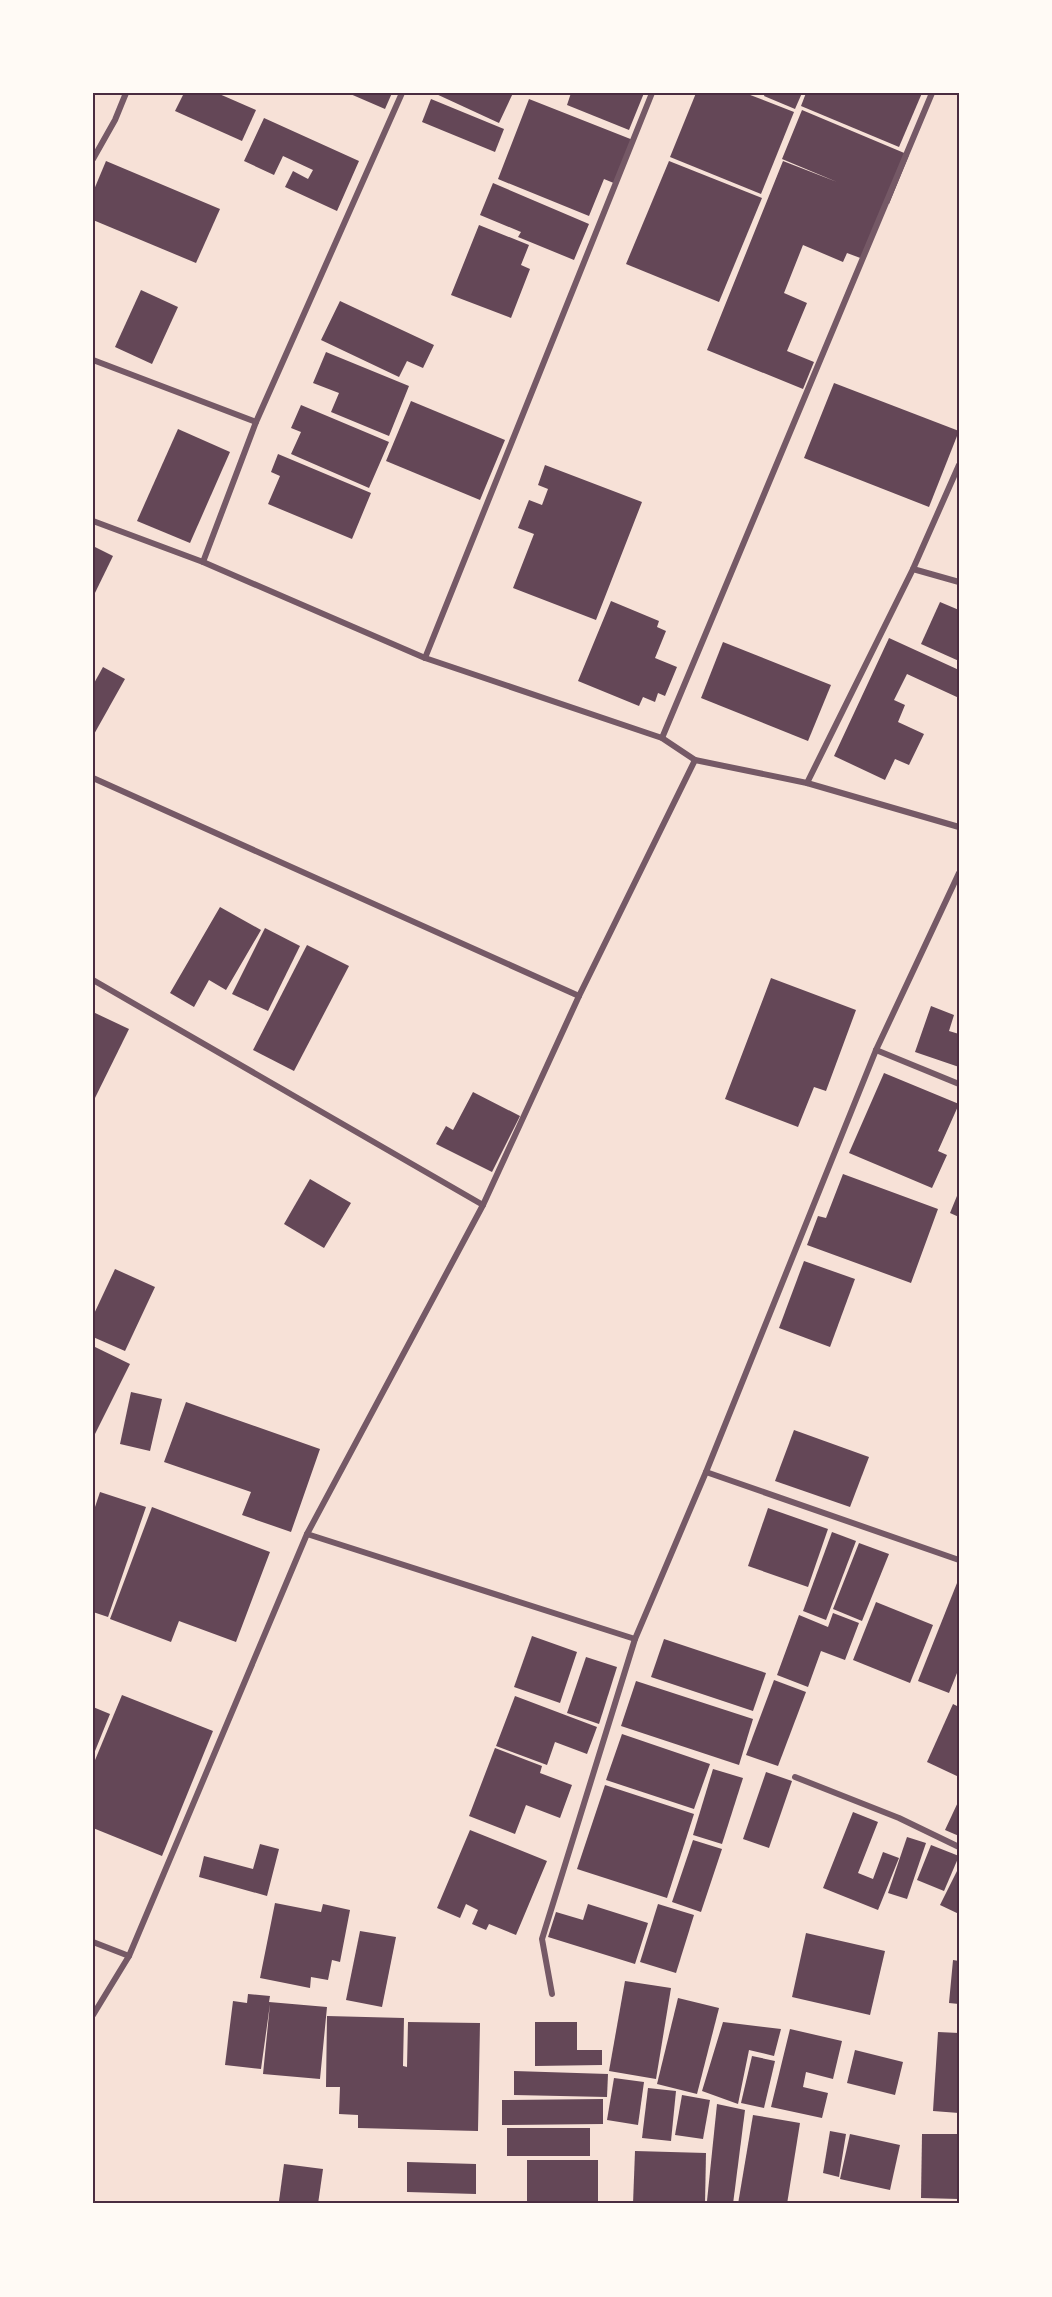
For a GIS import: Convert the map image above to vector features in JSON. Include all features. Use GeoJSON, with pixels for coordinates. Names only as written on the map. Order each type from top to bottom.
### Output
{"type":"FeatureCollection","features":[{"type":"Feature","properties":{"kind":"street"},"geometry":{"type":"LineString","coordinates":[[93,159],[115,120],[126,93]]}},
{"type":"Feature","properties":{"kind":"street"},"geometry":{"type":"LineString","coordinates":[[203,562],[256,422],[402,93]]}},
{"type":"Feature","properties":{"kind":"street"},"geometry":{"type":"LineString","coordinates":[[425,658],[652,93]]}},
{"type":"Feature","properties":{"kind":"street"},"geometry":{"type":"LineString","coordinates":[[662,738],[932,93]]}},
{"type":"Feature","properties":{"kind":"street"},"geometry":{"type":"LineString","coordinates":[[93,360],[256,422]]}},
{"type":"Feature","properties":{"kind":"street"},"geometry":{"type":"LineString","coordinates":[[807,783],[913,569],[959,465]]}},
{"type":"Feature","properties":{"kind":"street"},"geometry":{"type":"LineString","coordinates":[[93,520],[203,562],[425,658],[662,738],[695,760],[807,783],[959,827]]}},
{"type":"Feature","properties":{"kind":"street"},"geometry":{"type":"LineString","coordinates":[[913,569],[959,582]]}},
{"type":"Feature","properties":{"kind":"street"},"geometry":{"type":"LineString","coordinates":[[93,2015],[129,1956],[307,1534],[483,1205],[579,996],[695,760]]}},
{"type":"Feature","properties":{"kind":"street"},"geometry":{"type":"LineString","coordinates":[[93,778],[579,996]]}},
{"type":"Feature","properties":{"kind":"street"},"geometry":{"type":"LineString","coordinates":[[552,1994],[542,1939],[635,1639],[706,1472],[876,1050],[959,873]]}},
{"type":"Feature","properties":{"kind":"street"},"geometry":{"type":"LineString","coordinates":[[93,980],[483,1205]]}},
{"type":"Feature","properties":{"kind":"street"},"geometry":{"type":"LineString","coordinates":[[876,1050],[959,1084]]}},
{"type":"Feature","properties":{"kind":"street"},"geometry":{"type":"LineString","coordinates":[[706,1472],[959,1560]]}},
{"type":"Feature","properties":{"kind":"street"},"geometry":{"type":"LineString","coordinates":[[307,1534],[635,1639]]}},
{"type":"Feature","properties":{"kind":"street"},"geometry":{"type":"LineString","coordinates":[[795,1777],[899,1818],[959,1847]]}},
{"type":"Feature","properties":{"kind":"street"},"geometry":{"type":"LineString","coordinates":[[93,1942],[129,1956]]}},
{"type":"Feature","properties":{"kind":"building"},"geometry":{"type":"Polygon","coordinates":[[[184,93],[217,93],[256,110],[242,141],[175,111],[184,93]]]}},
{"type":"Feature","properties":{"kind":"building"},"geometry":{"type":"Polygon","coordinates":[[[348,93],[392,93],[385,109],[348,93]]]}},
{"type":"Feature","properties":{"kind":"building"},"geometry":{"type":"Polygon","coordinates":[[[434,93],[513,93],[499,123],[434,93]]]}},
{"type":"Feature","properties":{"kind":"building"},"geometry":{"type":"Polygon","coordinates":[[[571,93],[644,93],[629,130],[567,105],[571,93]]]}},
{"type":"Feature","properties":{"kind":"building"},"geometry":{"type":"Polygon","coordinates":[[[696,93],[745,93],[794,112],[761,194],[670,157],[696,93]]]}},
{"type":"Feature","properties":{"kind":"building"},"geometry":{"type":"Polygon","coordinates":[[[765,93],[802,93],[795,109],[764,96],[765,93]]]}},
{"type":"Feature","properties":{"kind":"building"},"geometry":{"type":"Polygon","coordinates":[[[806,93],[922,93],[899,147],[801,106],[806,93]]]}},
{"type":"Feature","properties":{"kind":"building"},"geometry":{"type":"Polygon","coordinates":[[[431,99],[504,129],[495,152],[422,122],[431,99]]]}},
{"type":"Feature","properties":{"kind":"building"},"geometry":{"type":"Polygon","coordinates":[[[529,99],[633,140],[616,184],[604,179],[589,216],[498,179],[529,99]]]}},
{"type":"Feature","properties":{"kind":"building"},"geometry":{"type":"Polygon","coordinates":[[[802,110],[909,155],[889,204],[885,202],[863,259],[847,253],[843,262],[803,245],[784,293],[807,303],[787,351],[814,362],[803,389],[707,350],[783,161],[837,182],[782,159],[802,110]]]}},
{"type":"Feature","properties":{"kind":"building"},"geometry":{"type":"Polygon","coordinates":[[[264,118],[359,161],[337,211],[285,187],[293,171],[308,179],[313,170],[283,156],[274,175],[244,161],[264,118]]]}},
{"type":"Feature","properties":{"kind":"building"},"geometry":{"type":"Polygon","coordinates":[[[106,161],[220,209],[196,263],[93,220],[93,192],[106,161]]]}},
{"type":"Feature","properties":{"kind":"building"},"geometry":{"type":"Polygon","coordinates":[[[669,161],[762,198],[719,302],[626,264],[669,161]]]}},
{"type":"Feature","properties":{"kind":"building"},"geometry":{"type":"Polygon","coordinates":[[[493,183],[589,224],[574,260],[518,237],[521,232],[480,215],[493,183]]]}},
{"type":"Feature","properties":{"kind":"building"},"geometry":{"type":"Polygon","coordinates":[[[479,225],[529,245],[521,265],[530,269],[511,318],[451,295],[479,225]]]}},
{"type":"Feature","properties":{"kind":"building"},"geometry":{"type":"Polygon","coordinates":[[[141,290],[178,307],[152,364],[115,347],[141,290]]]}},
{"type":"Feature","properties":{"kind":"building"},"geometry":{"type":"Polygon","coordinates":[[[340,301],[434,345],[423,368],[407,361],[399,377],[321,340],[340,301]]]}},
{"type":"Feature","properties":{"kind":"building"},"geometry":{"type":"Polygon","coordinates":[[[326,352],[409,386],[389,436],[331,412],[339,393],[313,383],[326,352]]]}},
{"type":"Feature","properties":{"kind":"building"},"geometry":{"type":"Polygon","coordinates":[[[834,383],[959,431],[929,507],[804,458],[834,383]]]}},
{"type":"Feature","properties":{"kind":"building"},"geometry":{"type":"Polygon","coordinates":[[[411,401],[505,440],[480,500],[386,461],[411,401]]]}},
{"type":"Feature","properties":{"kind":"building"},"geometry":{"type":"Polygon","coordinates":[[[301,405],[389,442],[369,488],[291,454],[301,432],[291,428],[301,405]]]}},
{"type":"Feature","properties":{"kind":"building"},"geometry":{"type":"Polygon","coordinates":[[[178,429],[230,452],[190,543],[137,521],[178,429]]]}},
{"type":"Feature","properties":{"kind":"building"},"geometry":{"type":"Polygon","coordinates":[[[278,454],[371,493],[352,539],[268,504],[280,476],[271,472],[278,454]]]}},
{"type":"Feature","properties":{"kind":"building"},"geometry":{"type":"Polygon","coordinates":[[[545,465],[642,502],[596,620],[513,588],[534,534],[518,528],[529,500],[542,505],[548,489],[538,485],[545,465]]]}},
{"type":"Feature","properties":{"kind":"building"},"geometry":{"type":"Polygon","coordinates":[[[93,546],[113,556],[93,597],[93,546]]]}},
{"type":"Feature","properties":{"kind":"building"},"geometry":{"type":"Polygon","coordinates":[[[611,601],[659,621],[657,627],[666,631],[655,658],[677,667],[665,696],[658,693],[655,702],[643,697],[639,706],[578,681],[611,601]]]}},
{"type":"Feature","properties":{"kind":"building"},"geometry":{"type":"Polygon","coordinates":[[[940,602],[959,610],[959,661],[921,644],[940,602]]]}},
{"type":"Feature","properties":{"kind":"building"},"geometry":{"type":"Polygon","coordinates":[[[889,638],[959,670],[959,698],[907,674],[894,700],[905,705],[898,722],[924,734],[909,765],[895,759],[885,780],[834,756],[889,638]]]}},
{"type":"Feature","properties":{"kind":"building"},"geometry":{"type":"Polygon","coordinates":[[[723,642],[831,685],[808,741],[701,698],[723,642]]]}},
{"type":"Feature","properties":{"kind":"building"},"geometry":{"type":"Polygon","coordinates":[[[103,667],[125,679],[93,736],[93,685],[103,667]]]}},
{"type":"Feature","properties":{"kind":"building"},"geometry":{"type":"Polygon","coordinates":[[[220,907],[261,930],[226,990],[209,980],[194,1007],[170,993],[220,907]]]}},
{"type":"Feature","properties":{"kind":"building"},"geometry":{"type":"Polygon","coordinates":[[[265,928],[300,946],[268,1011],[232,994],[265,928]]]}},
{"type":"Feature","properties":{"kind":"building"},"geometry":{"type":"Polygon","coordinates":[[[307,945],[349,966],[294,1071],[253,1050],[307,945]]]}},
{"type":"Feature","properties":{"kind":"building"},"geometry":{"type":"Polygon","coordinates":[[[771,978],[856,1010],[826,1091],[814,1087],[798,1127],[725,1099],[771,978]]]}},
{"type":"Feature","properties":{"kind":"building"},"geometry":{"type":"Polygon","coordinates":[[[931,1006],[954,1015],[949,1031],[959,1034],[959,1067],[915,1052],[931,1006]]]}},
{"type":"Feature","properties":{"kind":"building"},"geometry":{"type":"Polygon","coordinates":[[[93,1012],[129,1029],[93,1102],[93,1012]]]}},
{"type":"Feature","properties":{"kind":"building"},"geometry":{"type":"Polygon","coordinates":[[[884,1073],[959,1104],[938,1151],[947,1155],[932,1188],[849,1153],[884,1073]]]}},
{"type":"Feature","properties":{"kind":"building"},"geometry":{"type":"Polygon","coordinates":[[[473,1092],[520,1116],[492,1172],[436,1144],[446,1126],[453,1130],[473,1092]]]}},
{"type":"Feature","properties":{"kind":"building"},"geometry":{"type":"Polygon","coordinates":[[[843,1174],[938,1209],[911,1283],[807,1245],[818,1216],[826,1218],[843,1174]]]}},
{"type":"Feature","properties":{"kind":"building"},"geometry":{"type":"Polygon","coordinates":[[[310,1179],[351,1203],[324,1248],[284,1224],[310,1179]]]}},
{"type":"Feature","properties":{"kind":"building"},"geometry":{"type":"Polygon","coordinates":[[[959,1191],[959,1217],[950,1213],[959,1191]]]}},
{"type":"Feature","properties":{"kind":"building"},"geometry":{"type":"Polygon","coordinates":[[[804,1261],[855,1279],[830,1347],[779,1328],[804,1261]]]}},
{"type":"Feature","properties":{"kind":"building"},"geometry":{"type":"Polygon","coordinates":[[[115,1269],[155,1287],[125,1351],[93,1337],[93,1316],[115,1269]]]}},
{"type":"Feature","properties":{"kind":"building"},"geometry":{"type":"Polygon","coordinates":[[[93,1346],[130,1364],[93,1438],[93,1346]]]}},
{"type":"Feature","properties":{"kind":"building"},"geometry":{"type":"Polygon","coordinates":[[[131,1392],[162,1399],[150,1451],[120,1444],[131,1392]]]}},
{"type":"Feature","properties":{"kind":"building"},"geometry":{"type":"Polygon","coordinates":[[[186,1402],[320,1449],[291,1532],[242,1515],[251,1492],[164,1462],[186,1402]]]}},
{"type":"Feature","properties":{"kind":"building"},"geometry":{"type":"Polygon","coordinates":[[[794,1430],[869,1457],[850,1507],[775,1481],[794,1430]]]}},
{"type":"Feature","properties":{"kind":"building"},"geometry":{"type":"Polygon","coordinates":[[[100,1492],[146,1507],[108,1617],[93,1612],[93,1513],[100,1492]]]}},
{"type":"Feature","properties":{"kind":"building"},"geometry":{"type":"Polygon","coordinates":[[[152,1507],[270,1552],[236,1642],[179,1621],[171,1642],[110,1619],[152,1507]]]}},
{"type":"Feature","properties":{"kind":"building"},"geometry":{"type":"Polygon","coordinates":[[[768,1508],[828,1529],[808,1587],[748,1566],[768,1508]]]}},
{"type":"Feature","properties":{"kind":"building"},"geometry":{"type":"Polygon","coordinates":[[[832,1532],[856,1541],[826,1620],[803,1611],[832,1532]]]}},
{"type":"Feature","properties":{"kind":"building"},"geometry":{"type":"Polygon","coordinates":[[[859,1543],[889,1554],[862,1621],[833,1609],[859,1543]]]}},
{"type":"Feature","properties":{"kind":"building"},"geometry":{"type":"Polygon","coordinates":[[[957,1583],[959,1584],[959,1668],[949,1693],[918,1681],[957,1583]]]}},
{"type":"Feature","properties":{"kind":"building"},"geometry":{"type":"Polygon","coordinates":[[[876,1602],[933,1625],[910,1683],[853,1660],[876,1602]]]}},
{"type":"Feature","properties":{"kind":"building"},"geometry":{"type":"Polygon","coordinates":[[[833,1613],[859,1623],[845,1660],[821,1651],[808,1687],[777,1675],[799,1615],[828,1627],[833,1613]]]}},
{"type":"Feature","properties":{"kind":"building"},"geometry":{"type":"Polygon","coordinates":[[[532,1636],[577,1652],[560,1703],[514,1687],[532,1636]]]}},
{"type":"Feature","properties":{"kind":"building"},"geometry":{"type":"Polygon","coordinates":[[[664,1639],[766,1673],[753,1711],[651,1677],[664,1639]]]}},
{"type":"Feature","properties":{"kind":"building"},"geometry":{"type":"Polygon","coordinates":[[[586,1657],[617,1667],[599,1724],[567,1713],[586,1657]]]}},
{"type":"Feature","properties":{"kind":"building"},"geometry":{"type":"Polygon","coordinates":[[[774,1680],[806,1692],[778,1766],[746,1755],[774,1680]]]}},
{"type":"Feature","properties":{"kind":"building"},"geometry":{"type":"Polygon","coordinates":[[[636,1681],[753,1719],[739,1765],[621,1726],[636,1681]]]}},
{"type":"Feature","properties":{"kind":"building"},"geometry":{"type":"Polygon","coordinates":[[[122,1695],[213,1731],[162,1856],[93,1828],[93,1765],[122,1695]]]}},
{"type":"Feature","properties":{"kind":"building"},"geometry":{"type":"Polygon","coordinates":[[[515,1696],[597,1727],[587,1754],[555,1742],[547,1765],[496,1746],[515,1696]]]}},
{"type":"Feature","properties":{"kind":"building"},"geometry":{"type":"Polygon","coordinates":[[[953,1704],[959,1707],[959,1777],[927,1762],[953,1704]]]}},
{"type":"Feature","properties":{"kind":"building"},"geometry":{"type":"Polygon","coordinates":[[[93,1707],[110,1714],[93,1756],[93,1707]]]}},
{"type":"Feature","properties":{"kind":"building"},"geometry":{"type":"Polygon","coordinates":[[[622,1734],[710,1764],[694,1809],[606,1780],[622,1734]]]}},
{"type":"Feature","properties":{"kind":"building"},"geometry":{"type":"Polygon","coordinates":[[[495,1748],[542,1766],[540,1773],[572,1785],[560,1818],[526,1805],[515,1834],[469,1816],[495,1748]]]}},
{"type":"Feature","properties":{"kind":"building"},"geometry":{"type":"Polygon","coordinates":[[[713,1769],[743,1778],[722,1844],[693,1835],[713,1769]]]}},
{"type":"Feature","properties":{"kind":"building"},"geometry":{"type":"Polygon","coordinates":[[[766,1772],[792,1781],[769,1848],[743,1839],[766,1772]]]}},
{"type":"Feature","properties":{"kind":"building"},"geometry":{"type":"Polygon","coordinates":[[[605,1785],[694,1814],[667,1898],[577,1869],[605,1785]]]}},
{"type":"Feature","properties":{"kind":"building"},"geometry":{"type":"Polygon","coordinates":[[[959,1800],[959,1836],[945,1830],[959,1800]]]}},
{"type":"Feature","properties":{"kind":"building"},"geometry":{"type":"Polygon","coordinates":[[[853,1812],[878,1822],[858,1873],[873,1879],[883,1852],[899,1858],[878,1910],[823,1888],[853,1812]]]}},
{"type":"Feature","properties":{"kind":"building"},"geometry":{"type":"Polygon","coordinates":[[[470,1830],[547,1861],[516,1935],[489,1924],[486,1930],[472,1924],[478,1910],[466,1904],[460,1918],[437,1908],[470,1830]]]}},
{"type":"Feature","properties":{"kind":"building"},"geometry":{"type":"Polygon","coordinates":[[[907,1837],[926,1843],[907,1899],[888,1893],[907,1837]]]}},
{"type":"Feature","properties":{"kind":"building"},"geometry":{"type":"Polygon","coordinates":[[[693,1840],[722,1849],[701,1912],[672,1902],[693,1840]]]}},
{"type":"Feature","properties":{"kind":"building"},"geometry":{"type":"Polygon","coordinates":[[[260,1844],[279,1849],[267,1896],[199,1877],[204,1856],[253,1869],[260,1844]]]}},
{"type":"Feature","properties":{"kind":"building"},"geometry":{"type":"Polygon","coordinates":[[[931,1845],[959,1856],[944,1891],[917,1880],[931,1845]]]}},
{"type":"Feature","properties":{"kind":"building"},"geometry":{"type":"Polygon","coordinates":[[[959,1867],[959,1914],[940,1905],[959,1867]]]}},
{"type":"Feature","properties":{"kind":"building"},"geometry":{"type":"Polygon","coordinates":[[[275,1903],[321,1912],[323,1904],[350,1910],[340,1962],[332,1960],[328,1980],[311,1977],[310,1988],[260,1978],[275,1903]]]}},
{"type":"Feature","properties":{"kind":"building"},"geometry":{"type":"Polygon","coordinates":[[[588,1904],[648,1923],[635,1964],[548,1937],[556,1912],[583,1920],[588,1904]]]}},
{"type":"Feature","properties":{"kind":"building"},"geometry":{"type":"Polygon","coordinates":[[[658,1904],[694,1915],[676,1973],[640,1962],[658,1904]]]}},
{"type":"Feature","properties":{"kind":"building"},"geometry":{"type":"Polygon","coordinates":[[[360,1931],[396,1937],[382,2007],[346,2000],[360,1931]]]}},
{"type":"Feature","properties":{"kind":"building"},"geometry":{"type":"Polygon","coordinates":[[[806,1933],[885,1951],[870,2015],[792,1997],[806,1933]]]}},
{"type":"Feature","properties":{"kind":"building"},"geometry":{"type":"Polygon","coordinates":[[[953,1960],[959,1961],[959,2004],[949,2003],[953,1960]]]}},
{"type":"Feature","properties":{"kind":"building"},"geometry":{"type":"Polygon","coordinates":[[[625,1981],[671,1988],[656,2079],[609,2071],[625,1981]]]}},
{"type":"Feature","properties":{"kind":"building"},"geometry":{"type":"Polygon","coordinates":[[[248,1994],[270,1996],[269,2002],[327,2007],[320,2079],[263,2074],[270,2004],[261,2069],[225,2065],[233,2001],[247,2003],[248,1994]]]}},
{"type":"Feature","properties":{"kind":"building"},"geometry":{"type":"Polygon","coordinates":[[[678,1998],[719,2008],[697,2094],[657,2084],[678,1998]]]}},
{"type":"Feature","properties":{"kind":"building"},"geometry":{"type":"Polygon","coordinates":[[[327,2016],[404,2018],[403,2066],[407,2067],[408,2022],[480,2023],[478,2131],[358,2128],[358,2115],[339,2114],[340,2087],[326,2087],[327,2016]]]}},
{"type":"Feature","properties":{"kind":"building"},"geometry":{"type":"Polygon","coordinates":[[[535,2022],[577,2022],[577,2050],[602,2050],[602,2065],[535,2066],[535,2022]]]}},
{"type":"Feature","properties":{"kind":"building"},"geometry":{"type":"Polygon","coordinates":[[[723,2022],[781,2029],[774,2056],[749,2050],[738,2104],[702,2091],[723,2022]]]}},
{"type":"Feature","properties":{"kind":"building"},"geometry":{"type":"Polygon","coordinates":[[[790,2029],[842,2041],[833,2079],[806,2072],[803,2087],[828,2093],[822,2118],[771,2107],[790,2029]]]}},
{"type":"Feature","properties":{"kind":"building"},"geometry":{"type":"Polygon","coordinates":[[[938,2032],[959,2033],[959,2113],[933,2111],[938,2032]]]}},
{"type":"Feature","properties":{"kind":"building"},"geometry":{"type":"Polygon","coordinates":[[[855,2050],[903,2062],[895,2095],[847,2083],[855,2050]]]}},
{"type":"Feature","properties":{"kind":"building"},"geometry":{"type":"Polygon","coordinates":[[[752,2056],[775,2061],[764,2108],[741,2103],[752,2056]]]}},
{"type":"Feature","properties":{"kind":"building"},"geometry":{"type":"Polygon","coordinates":[[[514,2071],[608,2074],[607,2097],[514,2095],[514,2071]]]}},
{"type":"Feature","properties":{"kind":"building"},"geometry":{"type":"Polygon","coordinates":[[[614,2078],[644,2082],[638,2125],[607,2120],[614,2078]]]}},
{"type":"Feature","properties":{"kind":"building"},"geometry":{"type":"Polygon","coordinates":[[[648,2088],[676,2091],[671,2141],[642,2138],[648,2088]]]}},
{"type":"Feature","properties":{"kind":"building"},"geometry":{"type":"Polygon","coordinates":[[[682,2095],[710,2100],[703,2139],[675,2135],[682,2095]]]}},
{"type":"Feature","properties":{"kind":"building"},"geometry":{"type":"Polygon","coordinates":[[[603,2099],[603,2124],[502,2125],[502,2100],[603,2099]]]}},
{"type":"Feature","properties":{"kind":"building"},"geometry":{"type":"Polygon","coordinates":[[[717,2104],[745,2110],[733,2204],[707,2201],[717,2104]]]}},
{"type":"Feature","properties":{"kind":"building"},"geometry":{"type":"Polygon","coordinates":[[[753,2115],[800,2123],[787,2204],[738,2204],[753,2115]]]}},
{"type":"Feature","properties":{"kind":"building"},"geometry":{"type":"Polygon","coordinates":[[[507,2128],[590,2128],[590,2156],[507,2156],[507,2128]]]}},
{"type":"Feature","properties":{"kind":"building"},"geometry":{"type":"Polygon","coordinates":[[[830,2131],[846,2134],[839,2177],[823,2173],[830,2131]]]}},
{"type":"Feature","properties":{"kind":"building"},"geometry":{"type":"Polygon","coordinates":[[[850,2134],[900,2145],[890,2190],[840,2179],[850,2134]]]}},
{"type":"Feature","properties":{"kind":"building"},"geometry":{"type":"Polygon","coordinates":[[[922,2134],[959,2134],[959,2199],[921,2198],[922,2134]]]}},
{"type":"Feature","properties":{"kind":"building"},"geometry":{"type":"Polygon","coordinates":[[[635,2151],[706,2153],[705,2204],[633,2204],[635,2151]]]}},
{"type":"Feature","properties":{"kind":"building"},"geometry":{"type":"Polygon","coordinates":[[[527,2160],[598,2160],[598,2204],[527,2204],[527,2160]]]}},
{"type":"Feature","properties":{"kind":"building"},"geometry":{"type":"Polygon","coordinates":[[[407,2162],[476,2164],[476,2194],[407,2192],[407,2162]]]}},
{"type":"Feature","properties":{"kind":"building"},"geometry":{"type":"Polygon","coordinates":[[[284,2164],[323,2169],[318,2204],[279,2201],[284,2164]]]}}]}
